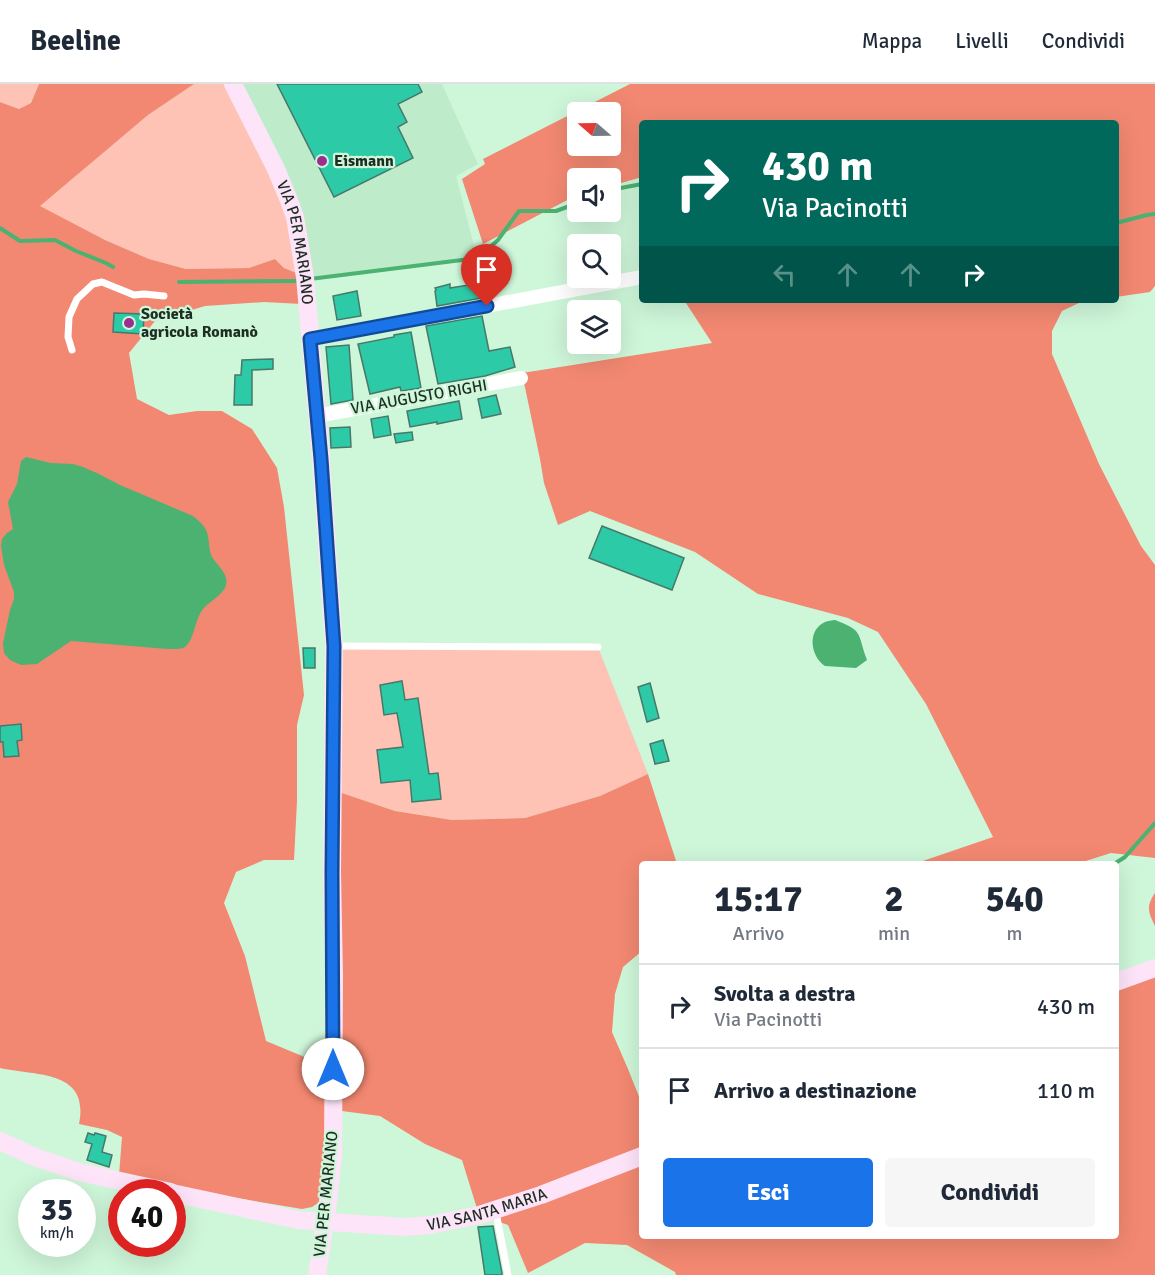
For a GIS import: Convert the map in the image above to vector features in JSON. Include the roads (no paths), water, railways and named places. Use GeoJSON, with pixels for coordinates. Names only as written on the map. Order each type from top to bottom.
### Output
{"type":"FeatureCollection","features":[{"type":"Feature","properties":{"kind":"street","name":"VIA PER MARIANO"},"geometry":{"type":"LineString","coordinates":[[233,84],[276,169],[295,217],[305,277],[334,646],[333,1155],[317,1275]]}},
{"type":"Feature","properties":{"kind":"street"},"geometry":{"type":"LineString","coordinates":[[310,339],[639,278]]}},
{"type":"Feature","properties":{"kind":"street","name":"VIA AUGUSTO RIGHI"},"geometry":{"type":"LineString","coordinates":[[317,416],[521,378]]}},
{"type":"Feature","properties":{"kind":"street"},"geometry":{"type":"LineString","coordinates":[[1119,981],[1155,968]]}},
{"type":"Feature","properties":{"kind":"street","name":"VIA SANTA MARIA"},"geometry":{"type":"LineString","coordinates":[[0,1141],[34,1157],[111,1179]]}},
{"type":"Feature","properties":{"kind":"street","name":"VIA SANTA MARIA"},"geometry":{"type":"LineString","coordinates":[[186,1196],[299,1220],[405,1227],[430,1225],[495,1210],[639,1157]]}},
{"type":"Feature","properties":{"kind":"lane"},"geometry":{"type":"LineString","coordinates":[[72,350],[68,337],[69,317],[77,299],[93,284],[102,282],[134,295],[164,296]]}},
{"type":"Feature","properties":{"kind":"lane"},"geometry":{"type":"LineString","coordinates":[[334,646],[598,647]]}},
{"type":"Feature","properties":{"kind":"lane"},"geometry":{"type":"LineString","coordinates":[[495,1210],[508,1275]]}},
{"type":"Feature","properties":{"kind":"waterway"},"geometry":{"type":"LineString","coordinates":[[621,188],[639,185]]}},
{"type":"Feature","properties":{"kind":"waterway"},"geometry":{"type":"LineString","coordinates":[[310,279],[478,258],[498,240],[519,211],[556,211],[567,207]]}},
{"type":"Feature","properties":{"kind":"waterway"},"geometry":{"type":"LineString","coordinates":[[1119,222],[1155,214]]}},
{"type":"Feature","properties":{"kind":"waterway"},"geometry":{"type":"LineString","coordinates":[[0,228],[20,241],[55,240],[113,267]]}},
{"type":"Feature","properties":{"kind":"waterway"},"geometry":{"type":"LineString","coordinates":[[179,282],[297,281]]}},
{"type":"Feature","properties":{"kind":"waterway"},"geometry":{"type":"LineString","coordinates":[[1119,861],[1155,823]]}},
{"type":"Feature","properties":{"kind":"place","name":"Eismann"},"geometry":{"type":"Point","coordinates":[322,161]}},
{"type":"Feature","properties":{"kind":"place","name":"Società agricola Romanò"},"geometry":{"type":"Point","coordinates":[129,323]}}]}
